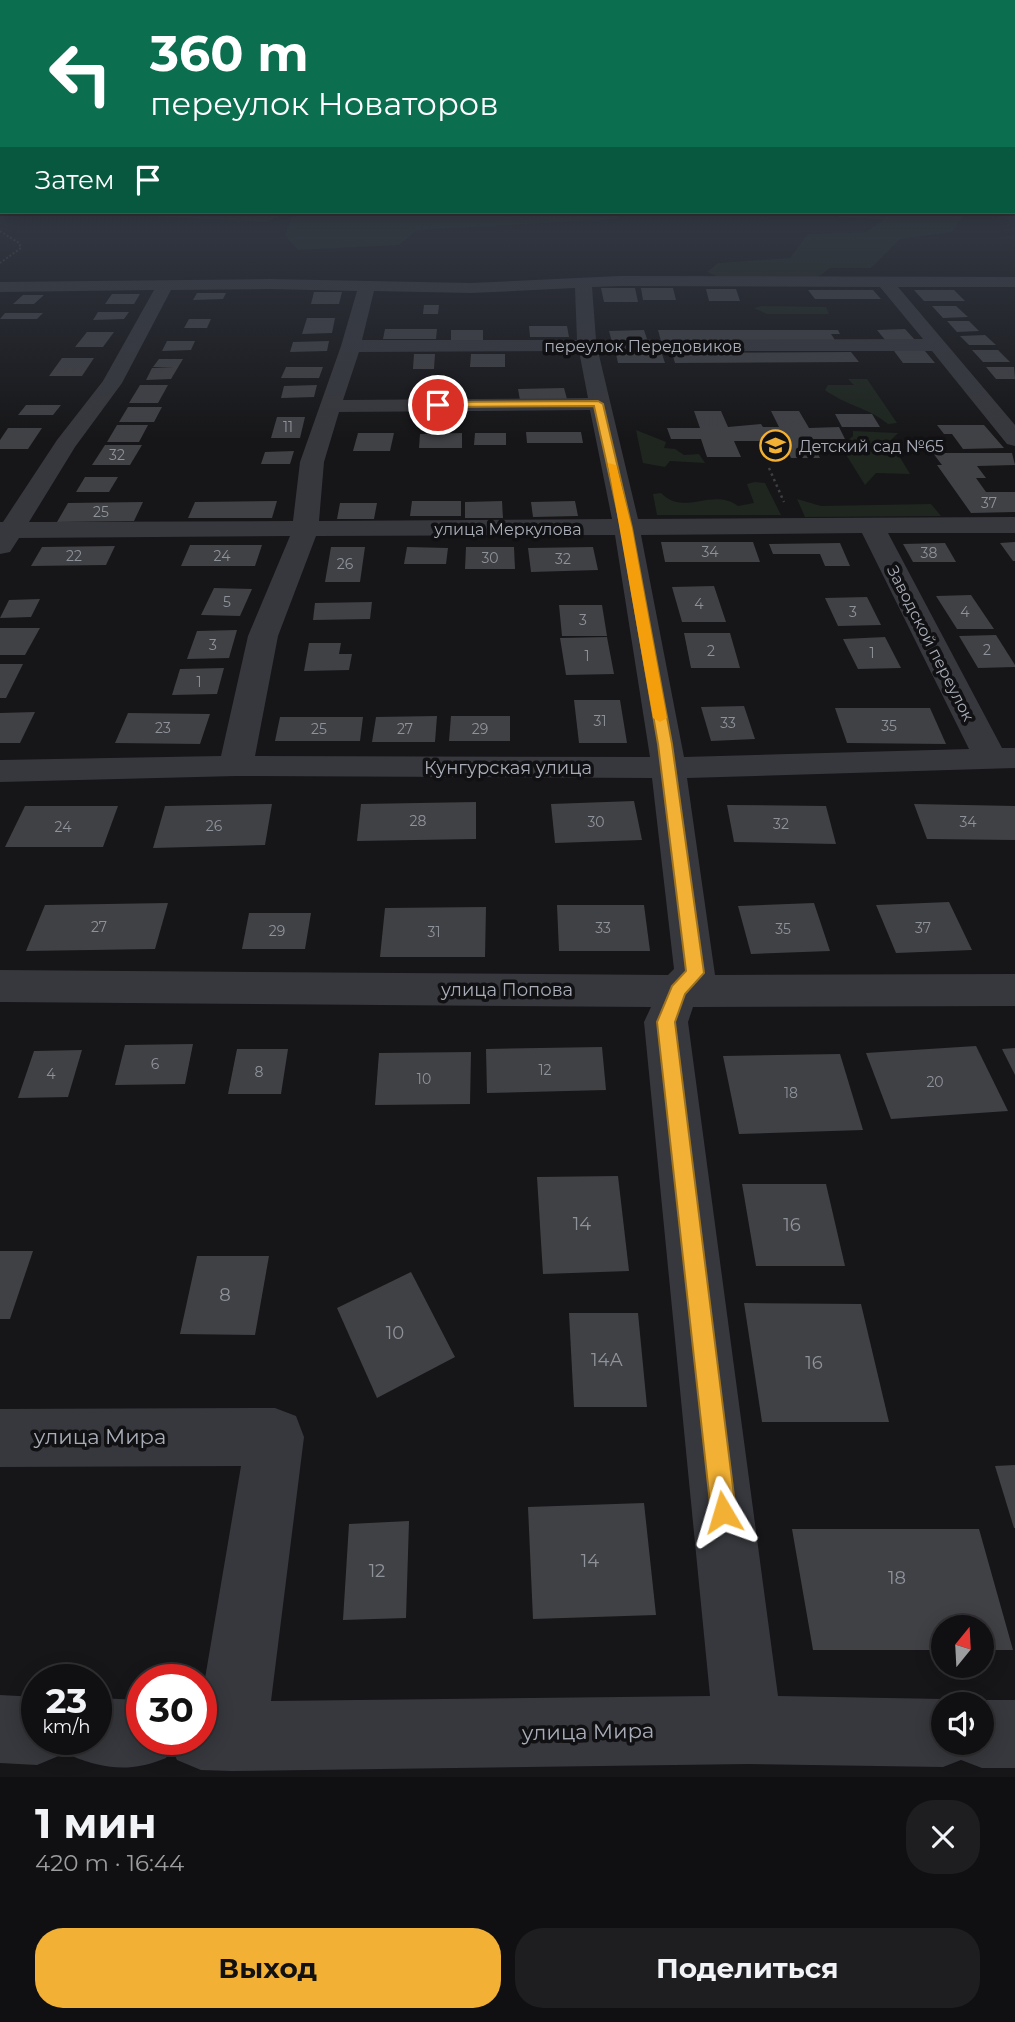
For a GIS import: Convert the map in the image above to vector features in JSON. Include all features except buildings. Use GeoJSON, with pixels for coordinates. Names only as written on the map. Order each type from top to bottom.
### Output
{"type":"FeatureCollection","features":[{"type":"Feature","properties":{"kind":"street"},"geometry":{"type":"LineString","coordinates":[[1,288],[269,284],[471,288],[583,282],[1015,282]]}},
{"type":"Feature","properties":{"kind":"street"},"geometry":{"type":"LineString","coordinates":[[583,282],[587,346],[626,528],[668,768],[695,973],[678,991],[666,1022],[748,1730]]}},
{"type":"Feature","properties":{"kind":"street"},"geometry":{"type":"LineString","coordinates":[[885,282],[1015,439]]}},
{"type":"Feature","properties":{"kind":"street"},"geometry":{"type":"LineString","coordinates":[[4,536],[112,383],[165,286]]}},
{"type":"Feature","properties":{"kind":"street"},"geometry":{"type":"LineString","coordinates":[[236,766],[263,636],[305,530],[312,462],[351,346],[367,287]]}},
{"type":"Feature","properties":{"kind":"street","name":"переулок Передовиков"},"geometry":{"type":"LineString","coordinates":[[351,346],[935,345]]}},
{"type":"Feature","properties":{"kind":"street"},"geometry":{"type":"LineString","coordinates":[[331,406],[598,404]]}},
{"type":"Feature","properties":{"kind":"street","name":"улица Меркулова"},"geometry":{"type":"LineString","coordinates":[[4,536],[305,530],[1015,525]]}},
{"type":"Feature","properties":{"kind":"street","name":"Заводской переулок"},"geometry":{"type":"LineString","coordinates":[[872,527],[1003,758]]}},
{"type":"Feature","properties":{"kind":"street","name":"Кунгурская улица"},"geometry":{"type":"LineString","coordinates":[[0,771],[236,766],[668,768],[1003,758]]}},
{"type":"Feature","properties":{"kind":"street","name":"улица Попова"},"geometry":{"type":"LineString","coordinates":[[0,986],[678,991],[1015,990]]}},
{"type":"Feature","properties":{"kind":"street","name":"улица Мира"},"geometry":{"type":"LineString","coordinates":[[0,1438],[275,1437],[217,1736],[748,1730],[931,1733]]}},
{"type":"Feature","properties":{"kind":"street"},"geometry":{"type":"LineString","coordinates":[[0,1729],[21,1730]]}},
{"type":"Feature","properties":{"kind":"street"},"geometry":{"type":"LineString","coordinates":[[994,1734],[1015,1734]]}},
{"type":"Feature","properties":{"kind":"path"},"geometry":{"type":"LineString","coordinates":[[769,468],[795,527]]}},
{"type":"Feature","properties":{"kind":"shaded area"},"geometry":{"type":"Polygon","coordinates":[[[709,273],[823,273],[818,277],[720,278],[709,273]]]}},
{"type":"Feature","properties":{"kind":"shaded area"},"geometry":{"type":"Polygon","coordinates":[[[826,307],[829,314],[767,314],[754,308],[826,307]]]}},
{"type":"Feature","properties":{"kind":"shaded area"},"geometry":{"type":"Polygon","coordinates":[[[848,379],[867,379],[897,423],[888,424],[825,390],[828,385],[854,385],[848,379]]]}},
{"type":"Feature","properties":{"kind":"shaded area"},"geometry":{"type":"Polygon","coordinates":[[[636,430],[666,442],[664,448],[675,449],[684,455],[699,454],[705,463],[670,461],[665,467],[643,463],[636,430]]]}},
{"type":"Feature","properties":{"kind":"shaded area"},"geometry":{"type":"Polygon","coordinates":[[[853,431],[898,433],[890,441],[910,474],[876,473],[865,485],[845,453],[825,449],[822,442],[846,442],[853,436],[853,431]]]}},
{"type":"Feature","properties":{"kind":"shaded area"},"geometry":{"type":"Polygon","coordinates":[[[765,483],[781,515],[657,515],[653,494],[661,493],[670,500],[679,502],[719,499],[738,506],[754,503],[747,484],[765,483]]]}},
{"type":"Feature","properties":{"kind":"shaded area"},"geometry":{"type":"Polygon","coordinates":[[[797,499],[821,506],[931,504],[941,516],[805,517],[797,499]]]}},
{"type":"Feature","properties":{"kind":"slow traffic"},"geometry":{"type":"LineString","coordinates":[[611,465],[626,528],[660,718]]}},
{"type":"Feature","properties":{"kind":"place","name":"Детский сад №65"},"geometry":{"type":"Point","coordinates":[776,446]}},
{"type":"Feature","properties":{"kind":"route"},"geometry":{"type":"LineString","coordinates":[[438,405],[598,404],[626,528],[665,744],[695,973],[678,991],[666,1022],[723,1512]]}}]}
